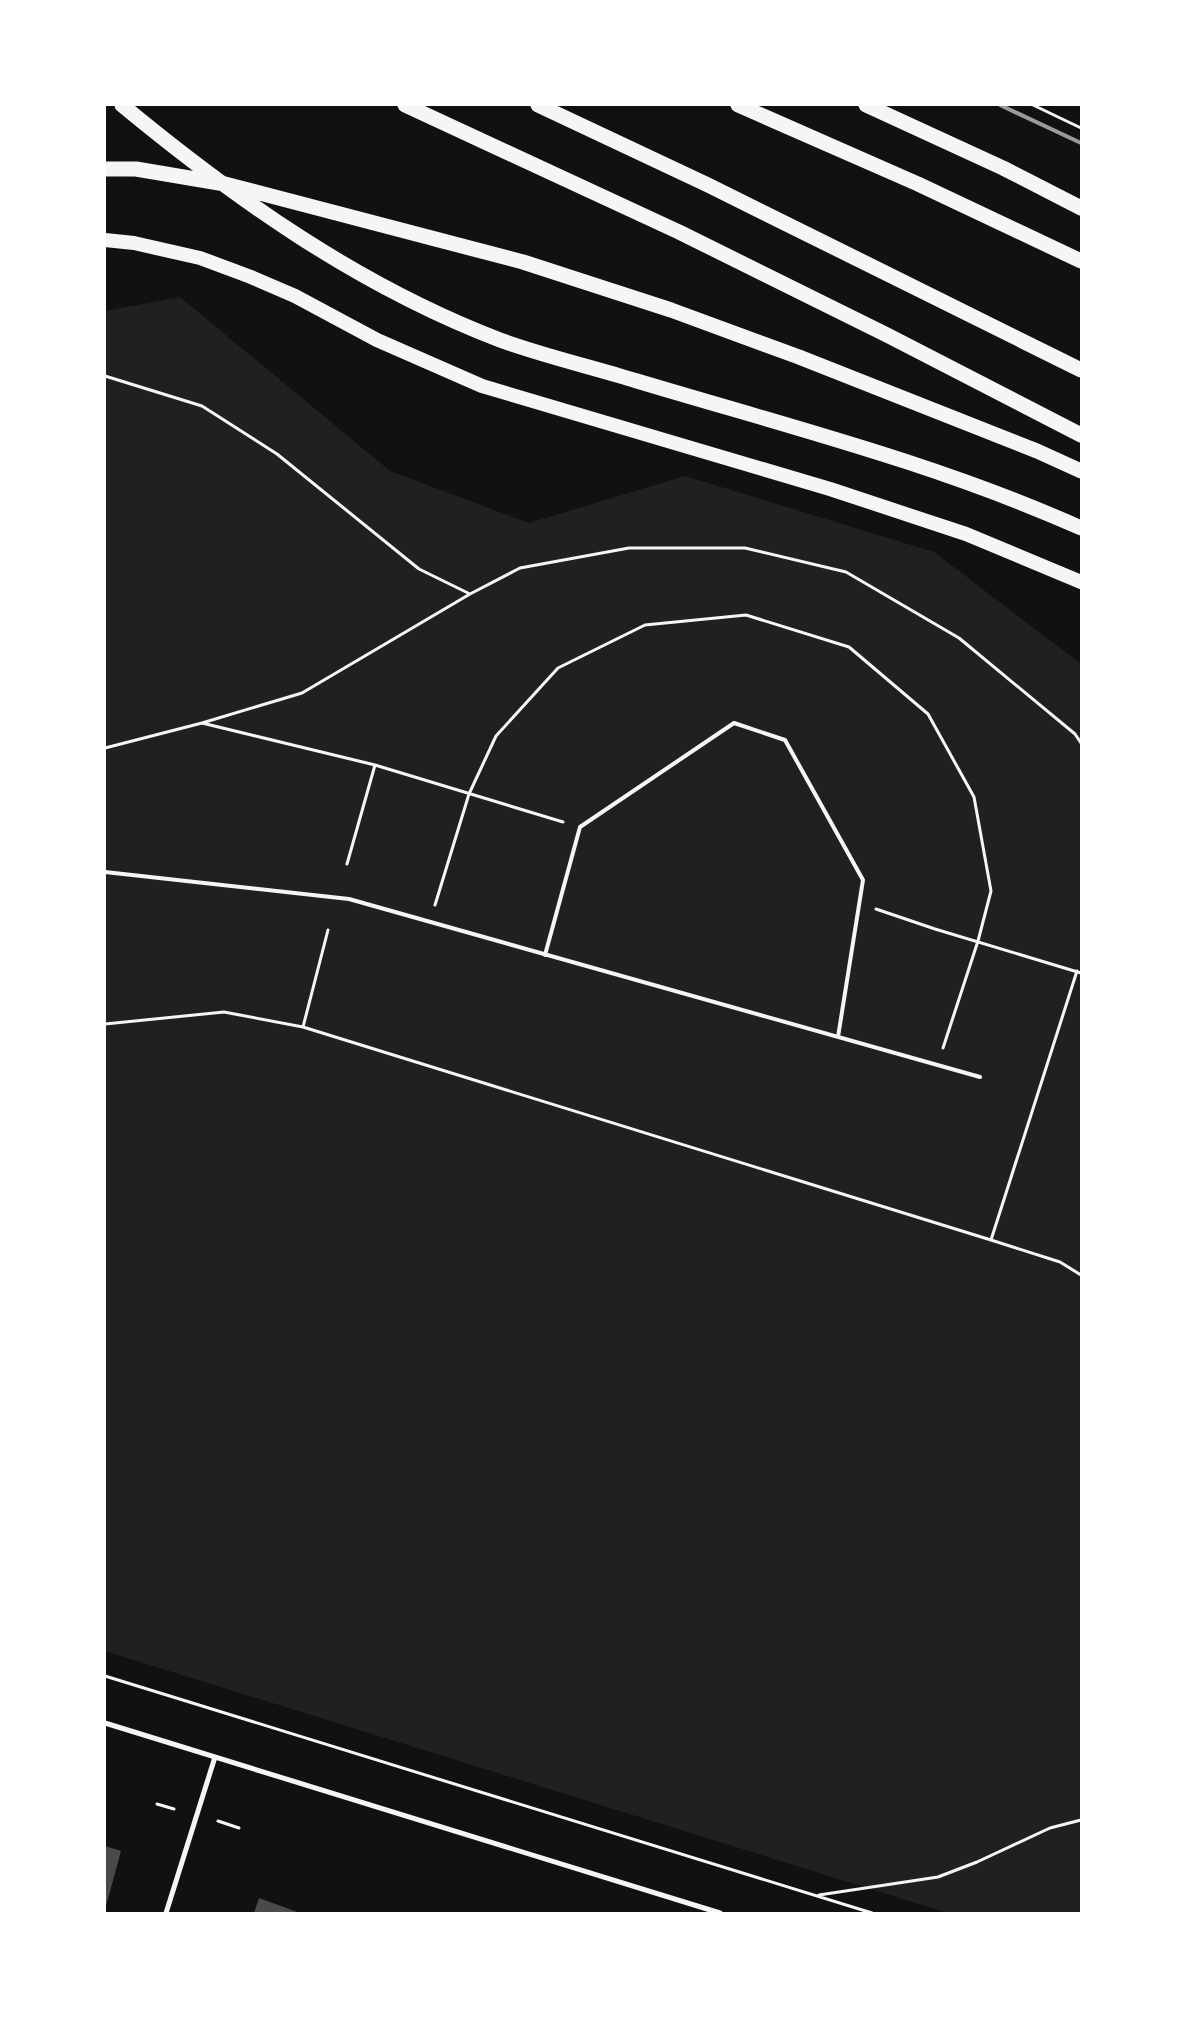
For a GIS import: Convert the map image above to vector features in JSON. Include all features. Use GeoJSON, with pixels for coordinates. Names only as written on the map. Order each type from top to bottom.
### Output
{"type":"FeatureCollection","features":[{"type":"Feature","properties":{"kind":"highway"},"geometry":{"type":"LineString","coordinates":[[122,105],[172,146],[276,222],[334,260],[428,310],[501,340],[934,470],[1081,528]]}},
{"type":"Feature","properties":{"kind":"highway"},"geometry":{"type":"LineString","coordinates":[[405,105],[687,236],[879,331],[1081,435]]}},
{"type":"Feature","properties":{"kind":"highway"},"geometry":{"type":"LineString","coordinates":[[538,105],[708,185],[1081,370]]}},
{"type":"Feature","properties":{"kind":"highway"},"geometry":{"type":"LineString","coordinates":[[738,105],[918,184],[1081,261]]}},
{"type":"Feature","properties":{"kind":"highway"},"geometry":{"type":"LineString","coordinates":[[866,105],[1003,168],[1081,208]]}},
{"type":"Feature","properties":{"kind":"highway"},"geometry":{"type":"LineString","coordinates":[[105,169],[136,170],[225,184],[523,262],[671,310],[918,403],[1037,451],[1081,471]]}},
{"type":"Feature","properties":{"kind":"highway"},"geometry":{"type":"LineString","coordinates":[[105,240],[134,243],[200,258],[295,296],[377,340],[482,386],[830,489],[966,534],[1081,582]]}},
{"type":"Feature","properties":{"kind":"street"},"geometry":{"type":"LineString","coordinates":[[105,1723],[720,1913]]}},
{"type":"Feature","properties":{"kind":"street"},"geometry":{"type":"LineString","coordinates":[[166,1913],[215,1757]]}},
{"type":"Feature","properties":{"kind":"lane"},"geometry":{"type":"LineString","coordinates":[[545,955],[580,828],[734,723],[785,740],[863,880],[838,1037]]}},
{"type":"Feature","properties":{"kind":"lane"},"geometry":{"type":"LineString","coordinates":[[105,872],[349,899],[980,1077]]}},
{"type":"Feature","properties":{"kind":"path"},"geometry":{"type":"LineString","coordinates":[[1033,105],[1081,128]]}},
{"type":"Feature","properties":{"kind":"path"},"geometry":{"type":"LineString","coordinates":[[105,376],[202,406],[277,454],[419,569],[470,594]]}},
{"type":"Feature","properties":{"kind":"path"},"geometry":{"type":"LineString","coordinates":[[105,748],[202,723],[302,693],[470,594],[520,568],[629,548],[745,548],[846,572],[959,638],[1075,734],[1081,743]]}},
{"type":"Feature","properties":{"kind":"path"},"geometry":{"type":"LineString","coordinates":[[202,723],[375,765],[580,828]]}},
{"type":"Feature","properties":{"kind":"path"},"geometry":{"type":"LineString","coordinates":[[347,864],[375,765]]}},
{"type":"Feature","properties":{"kind":"path"},"geometry":{"type":"LineString","coordinates":[[430,922],[462,813]]}},
{"type":"Feature","properties":{"kind":"path"},"geometry":{"type":"LineString","coordinates":[[859,903],[935,929],[1079,972],[990,1240]]}},
{"type":"Feature","properties":{"kind":"path"},"geometry":{"type":"LineString","coordinates":[[303,1027],[328,930]]}},
{"type":"Feature","properties":{"kind":"path"},"geometry":{"type":"LineString","coordinates":[[938,1065],[968,970]]}},
{"type":"Feature","properties":{"kind":"path"},"geometry":{"type":"LineString","coordinates":[[105,1024],[224,1012],[303,1027],[1060,1262],[1081,1275]]}},
{"type":"Feature","properties":{"kind":"path"},"geometry":{"type":"LineString","coordinates":[[105,1676],[872,1913]]}},
{"type":"Feature","properties":{"kind":"path"},"geometry":{"type":"LineString","coordinates":[[157,1804],[174,1809]]}},
{"type":"Feature","properties":{"kind":"path"},"geometry":{"type":"LineString","coordinates":[[815,1895],[938,1877],[977,1862],[1050,1828],[1081,1820]]}},
{"type":"Feature","properties":{"kind":"path"},"geometry":{"type":"LineString","coordinates":[[218,1821],[239,1828]]}},
{"type":"Feature","properties":{"kind":"shaded area"},"geometry":{"type":"Polygon","coordinates":[[[180,297],[390,471],[529,523],[685,476],[934,552],[1081,664],[1081,1913],[948,1913],[105,1651],[105,311],[180,297]]]}},
{"type":"Feature","properties":{"kind":"building"},"geometry":{"type":"Polygon","coordinates":[[[105,1846],[121,1851],[106,1906],[105,1906],[105,1846]]]}},
{"type":"Feature","properties":{"kind":"building"},"geometry":{"type":"Polygon","coordinates":[[[259,1898],[300,1913],[254,1913],[259,1898]]]}},
{"type":"Feature","properties":{"kind":"railway"},"geometry":{"type":"LineString","coordinates":[[1000,105],[1081,143]]}}]}
